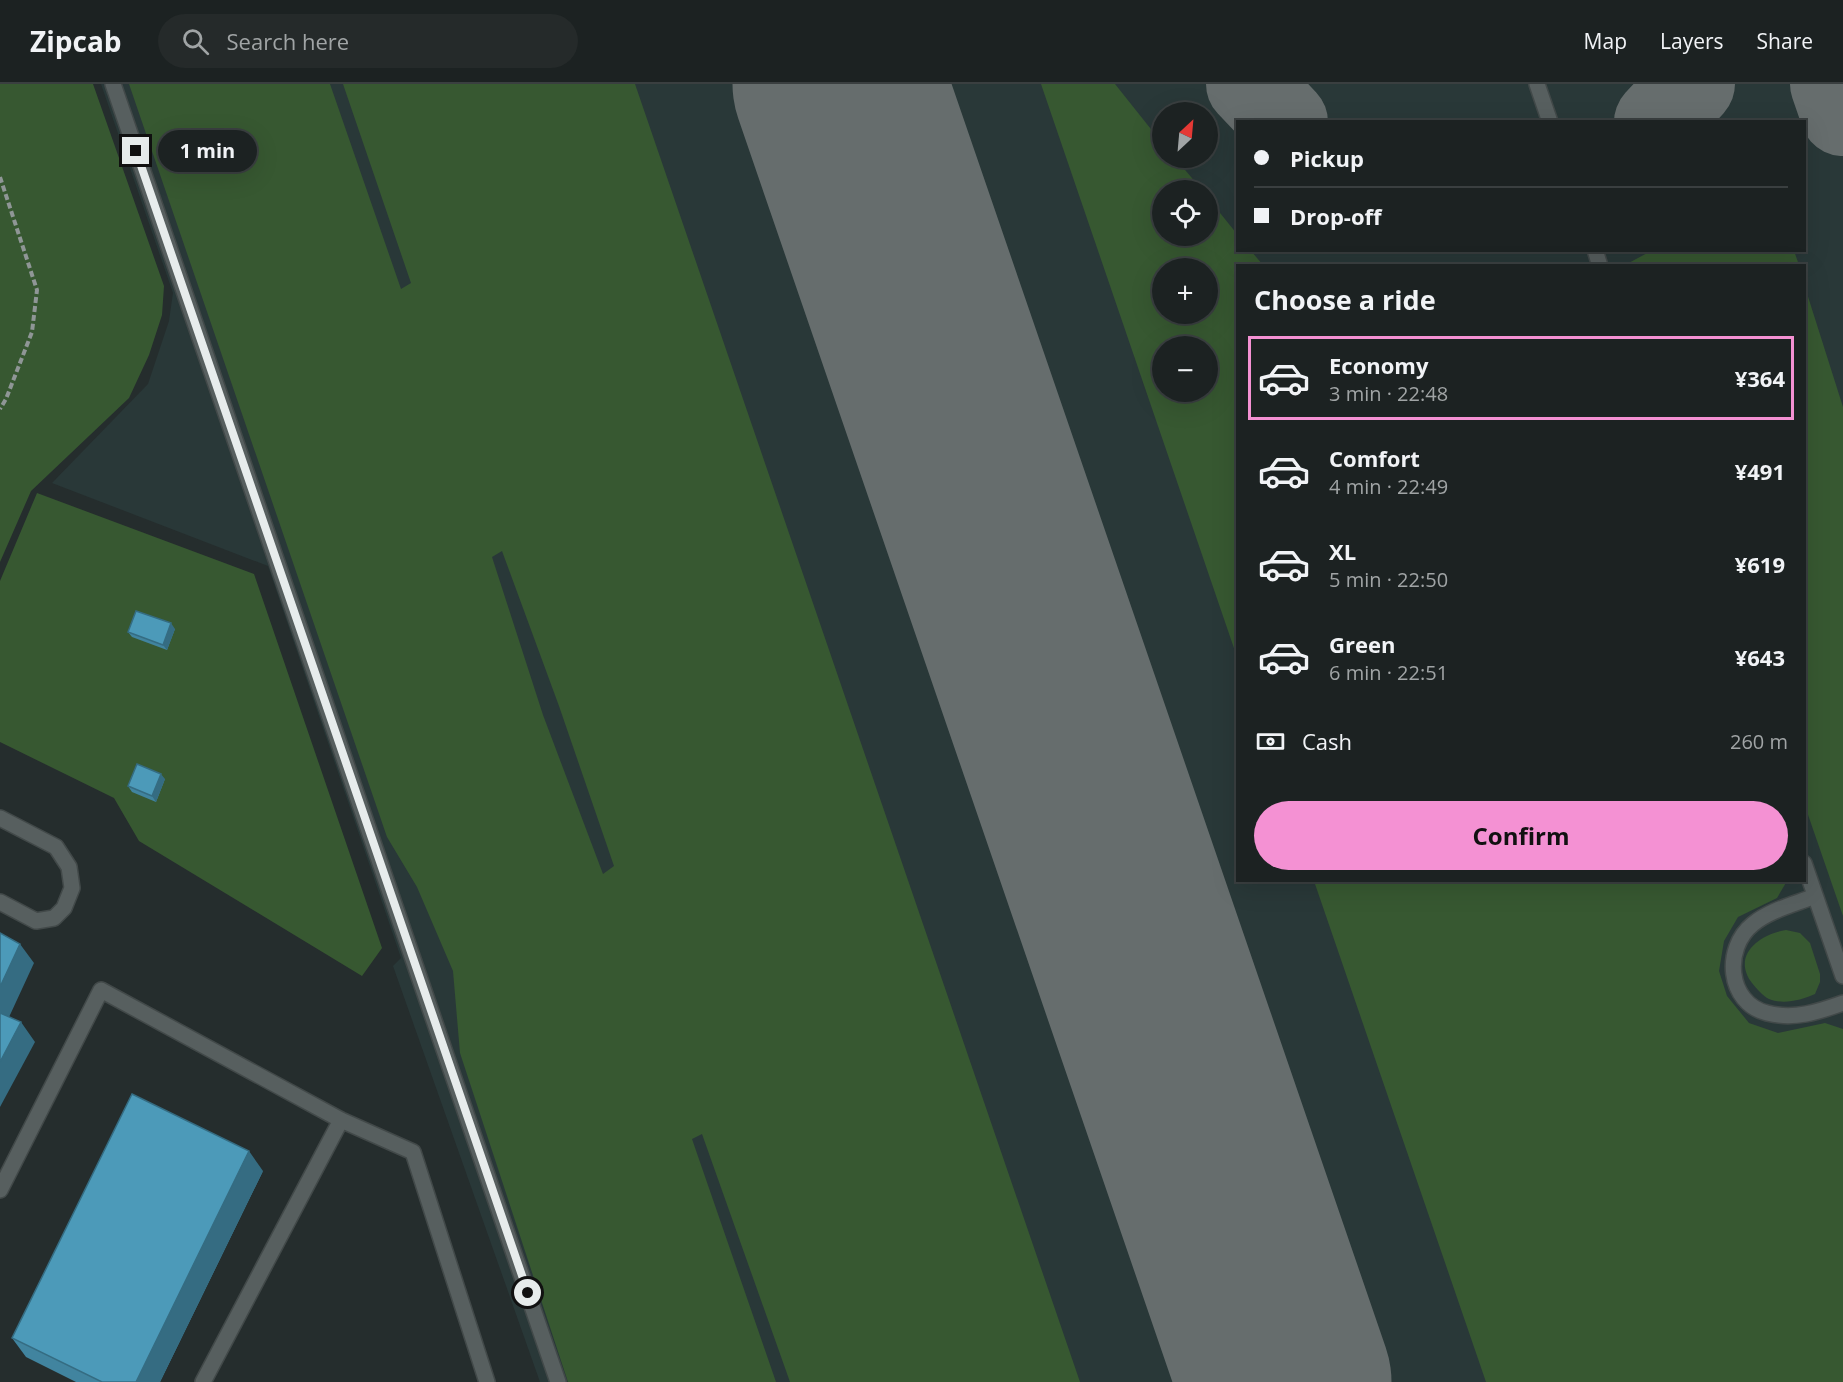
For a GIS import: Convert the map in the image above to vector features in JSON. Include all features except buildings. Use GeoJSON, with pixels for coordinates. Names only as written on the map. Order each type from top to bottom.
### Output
{"type":"FeatureCollection","features":[{"type":"Feature","properties":{"kind":"lane"},"geometry":{"type":"LineString","coordinates":[[113,84],[558,1382]]}},
{"type":"Feature","properties":{"kind":"lane"},"geometry":{"type":"LineString","coordinates":[[1537,84],[1549,120]]}},
{"type":"Feature","properties":{"kind":"lane"},"geometry":{"type":"LineString","coordinates":[[0,818],[56,847],[69,867],[72,888],[64,908],[54,918],[36,921],[0,902]]}},
{"type":"Feature","properties":{"kind":"lane"},"geometry":{"type":"LineString","coordinates":[[1806,869],[1843,976]]}},
{"type":"Feature","properties":{"kind":"lane"},"geometry":{"type":"LineString","coordinates":[[1815,896],[1753,924],[1740,938],[1733,956],[1732,975],[1739,991],[1750,1004],[1764,1013],[1803,1016],[1843,1003]]}},
{"type":"Feature","properties":{"kind":"lane"},"geometry":{"type":"LineString","coordinates":[[0,1190],[102,990],[342,1120],[413,1152],[487,1382]]}},
{"type":"Feature","properties":{"kind":"lane"},"geometry":{"type":"LineString","coordinates":[[203,1382],[342,1120]]}},
{"type":"Feature","properties":{"kind":"path"},"geometry":{"type":"LineString","coordinates":[[0,177],[38,290],[32,332],[0,409]]}},
{"type":"Feature","properties":{"kind":"shaded area"},"geometry":{"type":"Polygon","coordinates":[[[101,84],[1843,84],[1843,1382],[540,1382],[393,966],[401,958],[268,566],[52,483],[148,384],[169,321],[173,293],[101,84]]]}},
{"type":"Feature","properties":{"kind":"green space"},"geometry":{"type":"Polygon","coordinates":[[[0,84],[93,84],[164,286],[162,315],[149,355],[129,398],[31,491],[0,562],[0,84]]]}},
{"type":"Feature","properties":{"kind":"green space"},"geometry":{"type":"Polygon","coordinates":[[[129,84],[330,84],[401,289],[411,283],[343,84],[635,84],[1080,1382],[790,1382],[702,1134],[692,1139],[776,1382],[568,1382],[460,1053],[453,971],[417,887],[387,837],[129,84]],[[502,551],[492,557],[543,715],[603,874],[614,866],[502,551]]]}},
{"type":"Feature","properties":{"kind":"green space"},"geometry":{"type":"Polygon","coordinates":[[[1041,84],[1115,84],[1152,130],[1152,168],[1183,168],[1194,180],[1152,180],[1152,246],[1218,246],[1218,210],[1236,233],[1236,252],[1252,252],[1262,264],[1236,264],[1236,654],[1041,84]]]}},
{"type":"Feature","properties":{"kind":"green space"},"geometry":{"type":"Polygon","coordinates":[[[1649,252],[1794,252],[1799,264],[1627,264],[1649,252]]]}},
{"type":"Feature","properties":{"kind":"green space"},"geometry":{"type":"Polygon","coordinates":[[[1806,290],[1843,407],[1843,916],[1806,809],[1806,290]]]}},
{"type":"Feature","properties":{"kind":"green space"},"geometry":{"type":"Polygon","coordinates":[[[37,493],[254,574],[382,948],[362,976],[139,841],[114,798],[0,742],[0,581],[37,493]]]}},
{"type":"Feature","properties":{"kind":"green space"},"geometry":{"type":"Polygon","coordinates":[[[1314,882],[1786,882],[1777,898],[1738,917],[1724,941],[1719,971],[1727,996],[1749,1023],[1778,1033],[1825,1023],[1843,1029],[1843,1382],[1486,1382],[1314,882]]]}},
{"type":"Feature","properties":{"kind":"green space"},"geometry":{"type":"Polygon","coordinates":[[[1786,930],[1800,933],[1810,943],[1820,974],[1820,982],[1815,994],[1798,1000],[1781,1002],[1764,996],[1752,983],[1746,973],[1745,963],[1751,948],[1758,941],[1786,930]]]}},
{"type":"Feature","properties":{"kind":"taxiway"},"geometry":{"type":"LineString","coordinates":[[1249,84],[1283,120]]}},
{"type":"Feature","properties":{"kind":"taxiway"},"geometry":{"type":"LineString","coordinates":[[1659,120],[1692,84]]}},
{"type":"Feature","properties":{"kind":"taxiway"},"geometry":{"type":"LineString","coordinates":[[1833,84],[1843,113]]}},
{"type":"Feature","properties":{"kind":"runway"},"geometry":{"type":"LineString","coordinates":[[839,84],[1285,1382]]}},
{"type":"Feature","properties":{"kind":"route"},"geometry":{"type":"LineString","coordinates":[[136,151],[528,1293]]}}]}
